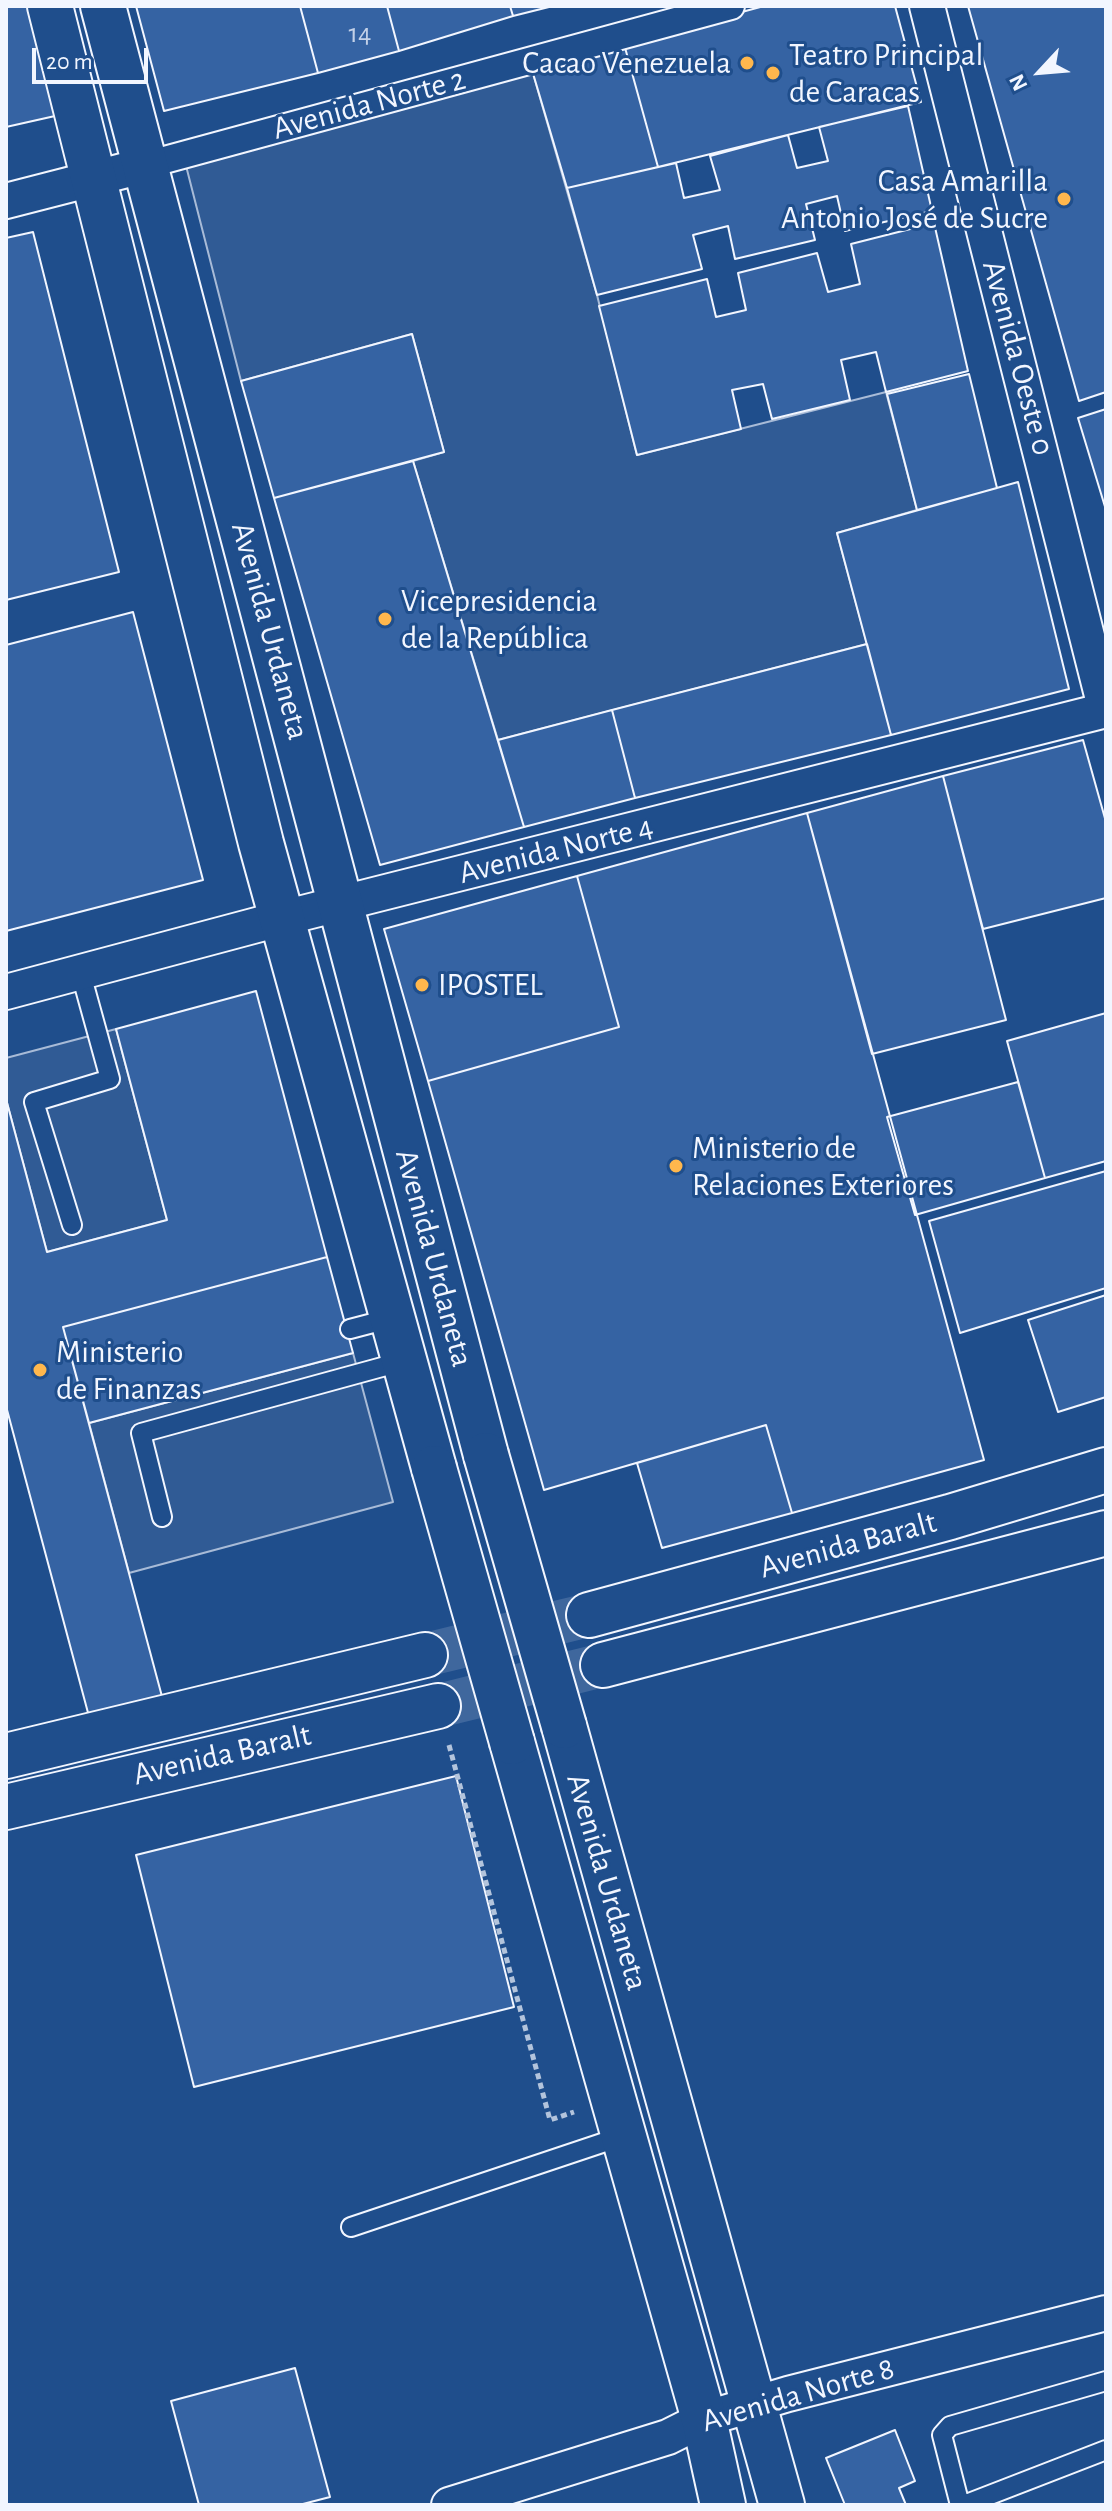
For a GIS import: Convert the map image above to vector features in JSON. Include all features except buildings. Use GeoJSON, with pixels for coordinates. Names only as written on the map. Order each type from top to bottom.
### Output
{"type":"FeatureCollection","features":[{"type":"Feature","properties":{"kind":"main road","name":"Avenida Urdaneta"},"geometry":{"type":"LineString","coordinates":[[50,6],[283,918],[434,1468],[704,2419],[723,2505]]}},
{"type":"Feature","properties":{"kind":"main road","name":"Avenida Urdaneta"},"geometry":{"type":"LineString","coordinates":[[103,6],[486,1455],[782,2505]]}},
{"type":"Feature","properties":{"kind":"main road","name":"Avenida Baralt"},"geometry":{"type":"LineString","coordinates":[[589,1615],[950,1517],[1106,1470]]}},
{"type":"Feature","properties":{"kind":"main road","name":"Avenida Baralt"},"geometry":{"type":"LineString","coordinates":[[603,1665],[1106,1533]]}},
{"type":"Feature","properties":{"kind":"main road","name":"Avenida Baralt"},"geometry":{"type":"LineString","coordinates":[[6,1756],[425,1655]]}},
{"type":"Feature","properties":{"kind":"main road","name":"Avenida Baralt"},"geometry":{"type":"LineString","coordinates":[[6,1807],[438,1706]]}},
{"type":"Feature","properties":{"kind":"street","name":"Avenida Norte 2"},"geometry":{"type":"LineString","coordinates":[[6,201],[731,6]]}},
{"type":"Feature","properties":{"kind":"street","name":"Avenida Oeste 0"},"geometry":{"type":"LineString","coordinates":[[927,6],[1106,711]]}},
{"type":"Feature","properties":{"kind":"street","name":"Avenida Norte 4"},"geometry":{"type":"LineString","coordinates":[[6,992],[283,918],[1106,711]]}},
{"type":"Feature","properties":{"kind":"street","name":"Avenida Norte 8"},"geometry":{"type":"LineString","coordinates":[[449,2505],[668,2437],[704,2419],[755,2403],[1106,2313]]}},
{"type":"Feature","properties":{"kind":"lane"},"geometry":{"type":"LineString","coordinates":[[72,1225],[34,1102],[110,1079],[81,974]]}},
{"type":"Feature","properties":{"kind":"lane"},"geometry":{"type":"LineString","coordinates":[[350,1329],[392,1318]]}},
{"type":"Feature","properties":{"kind":"lane"},"geometry":{"type":"LineString","coordinates":[[162,1517],[141,1433],[404,1361]]}},
{"type":"Feature","properties":{"kind":"lane"},"geometry":{"type":"LineString","coordinates":[[351,2227],[618,2118]]}},
{"type":"Feature","properties":{"kind":"lane"},"geometry":{"type":"LineString","coordinates":[[1106,2381],[950,2426],[942,2435],[962,2505],[1106,2450]]}},
{"type":"Feature","properties":{"kind":"path"},"geometry":{"type":"LineString","coordinates":[[438,1706],[550,2120],[618,2118]]}},
{"type":"Feature","properties":{"kind":"shaded area"},"geometry":{"type":"Polygon","coordinates":[[[532,70],[597,295],[637,455],[886,392],[917,510],[837,533],[867,644],[498,740],[413,461],[444,452],[412,334],[241,381],[183,154],[532,70]]]}},
{"type":"Feature","properties":{"kind":"shaded area"},"geometry":{"type":"Polygon","coordinates":[[[116,1029],[167,1220],[47,1252],[6,1099],[6,1058],[116,1029]]]}},
{"type":"Feature","properties":{"kind":"shaded area"},"geometry":{"type":"Polygon","coordinates":[[[353,1353],[393,1502],[129,1573],[89,1423],[353,1353]]]}},
{"type":"Feature","properties":{"kind":"tunnel"},"geometry":{"type":"LineString","coordinates":[[425,1655],[589,1615]]}},
{"type":"Feature","properties":{"kind":"tunnel"},"geometry":{"type":"LineString","coordinates":[[438,1706],[603,1665]]}},
{"type":"Feature","properties":{"kind":"place","name":"Cacao Venezuela"},"geometry":{"type":"Point","coordinates":[747,63]}},
{"type":"Feature","properties":{"kind":"place","name":"Teatro Principal de Caracas"},"geometry":{"type":"Point","coordinates":[773,73]}},
{"type":"Feature","properties":{"kind":"place","name":"Casa Amarilla Antonio José de Sucre"},"geometry":{"type":"Point","coordinates":[1064,199]}},
{"type":"Feature","properties":{"kind":"place","name":"Vicepresidencia de la República"},"geometry":{"type":"Point","coordinates":[385,619]}},
{"type":"Feature","properties":{"kind":"place","name":"IPOSTEL"},"geometry":{"type":"Point","coordinates":[422,985]}},
{"type":"Feature","properties":{"kind":"place","name":"Ministerio de Relaciones Exteriores"},"geometry":{"type":"Point","coordinates":[676,1166]}},
{"type":"Feature","properties":{"kind":"place","name":"Ministerio de Finanzas"},"geometry":{"type":"Point","coordinates":[40,1370]}}]}
